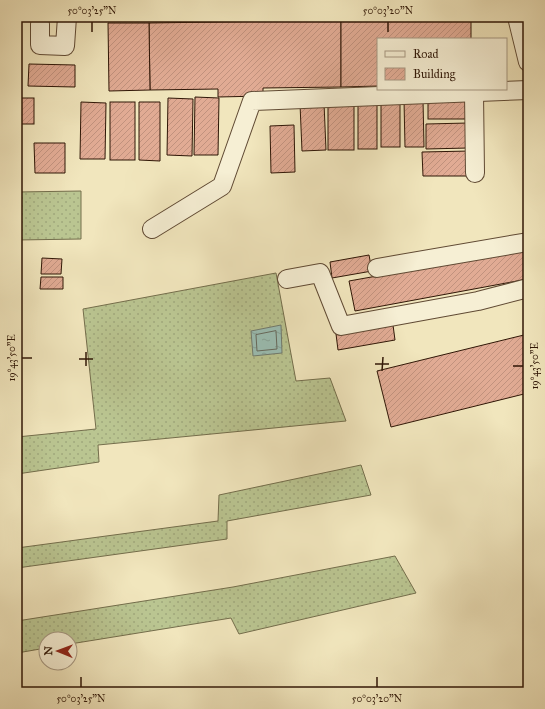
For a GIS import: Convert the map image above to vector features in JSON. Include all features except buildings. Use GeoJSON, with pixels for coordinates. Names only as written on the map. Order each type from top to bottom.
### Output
{"type":"FeatureCollection","features":[{"type":"Feature","properties":{"kind":"street"},"geometry":{"type":"LineString","coordinates":[[40,24],[40,45],[65,46],[67,17]]}},
{"type":"Feature","properties":{"kind":"street"},"geometry":{"type":"LineString","coordinates":[[517,17],[528,62]]}},
{"type":"Feature","properties":{"kind":"street"},"geometry":{"type":"LineString","coordinates":[[152,229],[222,186],[252,101],[528,90]]}},
{"type":"Feature","properties":{"kind":"street"},"geometry":{"type":"LineString","coordinates":[[474,93],[475,174]]}},
{"type":"Feature","properties":{"kind":"street"},"geometry":{"type":"LineString","coordinates":[[377,268],[528,242]]}},
{"type":"Feature","properties":{"kind":"street"},"geometry":{"type":"LineString","coordinates":[[287,279],[320,273],[341,326],[478,301],[528,288]]}},
{"type":"Feature","properties":{"kind":"green space"},"geometry":{"type":"Polygon","coordinates":[[[81,191],[81,239],[17,240],[17,192],[81,191]]]}},
{"type":"Feature","properties":{"kind":"green space"},"geometry":{"type":"Polygon","coordinates":[[[276,273],[296,381],[330,378],[346,421],[98,445],[99,462],[17,474],[17,437],[96,429],[83,309],[276,273]]]}},
{"type":"Feature","properties":{"kind":"green space"},"geometry":{"type":"Polygon","coordinates":[[[361,465],[371,495],[227,521],[227,539],[17,568],[17,548],[218,521],[219,495],[361,465]]]}},
{"type":"Feature","properties":{"kind":"green space"},"geometry":{"type":"Polygon","coordinates":[[[395,556],[416,593],[239,634],[231,618],[78,643],[78,631],[38,631],[38,649],[17,653],[17,621],[233,587],[395,556]]]}},
{"type":"Feature","properties":{"kind":"water"},"geometry":{"type":"Polygon","coordinates":[[[281,325],[282,353],[253,356],[251,331],[281,325]]]}}]}
